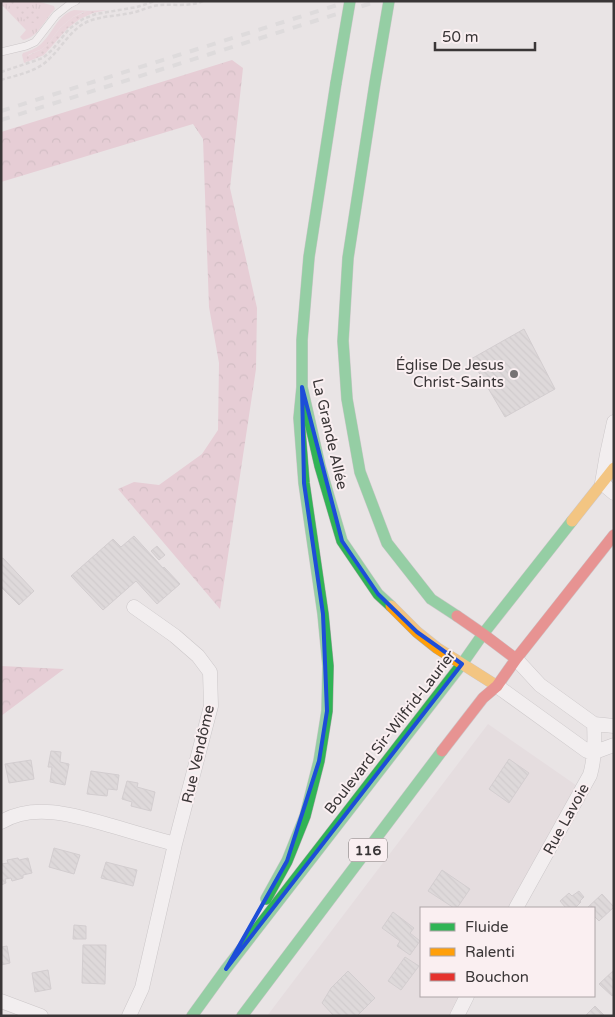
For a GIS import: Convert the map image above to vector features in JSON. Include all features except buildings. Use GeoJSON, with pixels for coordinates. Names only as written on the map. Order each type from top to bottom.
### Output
{"type":"FeatureCollection","features":[{"type":"Feature","properties":{"kind":"main road","name":"La Grande Allée"},"geometry":{"type":"LineString","coordinates":[[350,1],[309,257],[302,340],[302,388],[320,466],[342,541],[378,594],[416,632],[437,648],[497,686]]}},
{"type":"Feature","properties":{"kind":"main road","name":"La Grande Allée"},"geometry":{"type":"LineString","coordinates":[[389,1],[374,82],[348,258],[343,341],[347,399],[360,472],[387,542],[431,599],[516,659]]}},
{"type":"Feature","properties":{"kind":"main road"},"geometry":{"type":"LineString","coordinates":[[226,969],[287,861],[304,816],[319,761],[327,711],[328,666],[324,623],[303,475],[299,418],[302,388]]}},
{"type":"Feature","properties":{"kind":"main road","name":"Boulevard Sir-Wilfrid-Laurier"},"geometry":{"type":"LineString","coordinates":[[192,1016],[483,634],[614,468]]}},
{"type":"Feature","properties":{"kind":"main road","name":"116"},"geometry":{"type":"LineString","coordinates":[[242,1016],[483,698],[497,686],[516,659],[614,535]]}},
{"type":"Feature","properties":{"kind":"street"},"geometry":{"type":"LineString","coordinates":[[614,422],[602,483],[614,493]]}},
{"type":"Feature","properties":{"kind":"street","name":"Rue Vendôme"},"geometry":{"type":"LineString","coordinates":[[130,1016],[142,988],[175,844],[211,706],[210,672],[198,656],[175,636],[134,606]]}},
{"type":"Feature","properties":{"kind":"street"},"geometry":{"type":"LineString","coordinates":[[516,659],[540,685],[594,724],[614,726]]}},
{"type":"Feature","properties":{"kind":"street"},"geometry":{"type":"LineString","coordinates":[[497,686],[587,751],[595,752],[614,745]]}},
{"type":"Feature","properties":{"kind":"street","name":"Rue Lavoie"},"geometry":{"type":"LineString","coordinates":[[517,907],[590,775],[594,764],[595,752],[594,724]]}},
{"type":"Feature","properties":{"kind":"street"},"geometry":{"type":"LineString","coordinates":[[1,822],[11,816],[36,812],[63,813],[175,844]]}},
{"type":"Feature","properties":{"kind":"street"},"geometry":{"type":"LineString","coordinates":[[458,1016],[467,997]]}},
{"type":"Feature","properties":{"kind":"street"},"geometry":{"type":"LineString","coordinates":[[1,1001],[41,1016]]}},
{"type":"Feature","properties":{"kind":"lane"},"geometry":{"type":"LineString","coordinates":[[1,52],[35,42],[56,15],[76,1]]}},
{"type":"Feature","properties":{"kind":"path"},"geometry":{"type":"LineString","coordinates":[[1,72],[37,61],[46,56],[65,33],[83,19],[96,14],[137,7],[155,1]]}},
{"type":"Feature","properties":{"kind":"path"},"geometry":{"type":"LineString","coordinates":[[1,80],[24,73],[46,62],[76,29],[87,22],[101,17],[160,5],[196,4],[203,1]]}},
{"type":"Feature","properties":{"kind":"path"},"geometry":{"type":"LineString","coordinates":[[22,66],[24,73]]}},
{"type":"Feature","properties":{"kind":"highlighted area"},"geometry":{"type":"Polygon","coordinates":[[[302,387],[342,541],[378,594],[417,632],[462,664],[226,969],[287,861],[319,761],[327,711],[323,614],[304,483],[302,387]]]}},
{"type":"Feature","properties":{"kind":"shaded area"},"geometry":{"type":"Polygon","coordinates":[[[488,724],[583,790],[517,907],[420,907],[420,997],[466,997],[457,1016],[267,1016],[488,724]]]}},
{"type":"Feature","properties":{"kind":"green space"},"geometry":{"type":"Polygon","coordinates":[[[1,1],[37,1],[54,6],[55,9],[33,36],[23,40],[20,37],[26,30],[1,4],[1,1]]]}},
{"type":"Feature","properties":{"kind":"green space"},"geometry":{"type":"Polygon","coordinates":[[[6,1],[15,2],[38,11],[40,23],[26,20],[16,13],[6,1]]]}},
{"type":"Feature","properties":{"kind":"green space"},"geometry":{"type":"Polygon","coordinates":[[[74,10],[92,11],[83,12],[73,17],[60,28],[48,44],[28,55],[27,62],[24,63],[23,53],[41,44],[59,20],[68,12],[74,10]]]}},
{"type":"Feature","properties":{"kind":"green space"},"geometry":{"type":"Polygon","coordinates":[[[107,10],[93,13],[80,19],[68,28],[44,55],[26,61],[27,56],[48,44],[60,28],[73,17],[87,11],[107,10]]]}},
{"type":"Feature","properties":{"kind":"green space"},"geometry":{"type":"Polygon","coordinates":[[[232,60],[243,68],[230,188],[257,308],[256,369],[220,609],[118,489],[134,482],[159,485],[202,454],[218,430],[219,363],[209,307],[203,139],[193,124],[1,182],[1,132],[232,60]]]}},
{"type":"Feature","properties":{"kind":"green space"},"geometry":{"type":"Polygon","coordinates":[[[1,666],[64,669],[1,716],[1,666]]]}},
{"type":"Feature","properties":{"kind":"railway"},"geometry":{"type":"LineString","coordinates":[[1,111],[350,1]]}},
{"type":"Feature","properties":{"kind":"railway"},"geometry":{"type":"LineString","coordinates":[[1,120],[378,1]]}},
{"type":"Feature","properties":{"kind":"traffic: fast"},"geometry":{"type":"LineString","coordinates":[[336,83],[350,1]]}},
{"type":"Feature","properties":{"kind":"traffic: fast"},"geometry":{"type":"LineString","coordinates":[[389,1],[348,258],[343,341],[347,399],[360,472],[387,543],[431,599],[457,616]]}},
{"type":"Feature","properties":{"kind":"traffic: fast"},"geometry":{"type":"LineString","coordinates":[[336,83],[309,257],[302,340],[302,387],[320,466],[342,541],[378,594],[391,606]]}},
{"type":"Feature","properties":{"kind":"traffic: fast"},"geometry":{"type":"LineString","coordinates":[[266,899],[287,861],[305,816],[319,761],[327,711],[328,666],[323,614],[304,483],[299,418],[302,387]]}},
{"type":"Feature","properties":{"kind":"traffic: fast"},"geometry":{"type":"LineString","coordinates":[[192,1016],[483,634],[572,521]]}},
{"type":"Feature","properties":{"kind":"traffic: fast"},"geometry":{"type":"LineString","coordinates":[[242,1016],[442,751]]}},
{"type":"Feature","properties":{"kind":"traffic: slow"},"geometry":{"type":"LineString","coordinates":[[572,521],[614,468]]}},
{"type":"Feature","properties":{"kind":"traffic: slow"},"geometry":{"type":"LineString","coordinates":[[391,606],[417,632],[437,648],[497,686]]}},
{"type":"Feature","properties":{"kind":"traffic: jam"},"geometry":{"type":"LineString","coordinates":[[442,751],[483,698],[497,686],[516,659],[614,535]]}},
{"type":"Feature","properties":{"kind":"traffic: jam"},"geometry":{"type":"LineString","coordinates":[[457,616],[516,659]]}},
{"type":"Feature","properties":{"kind":"place","name":"Église De Jesus Christ-Saints"},"geometry":{"type":"Point","coordinates":[514,374]}}]}
